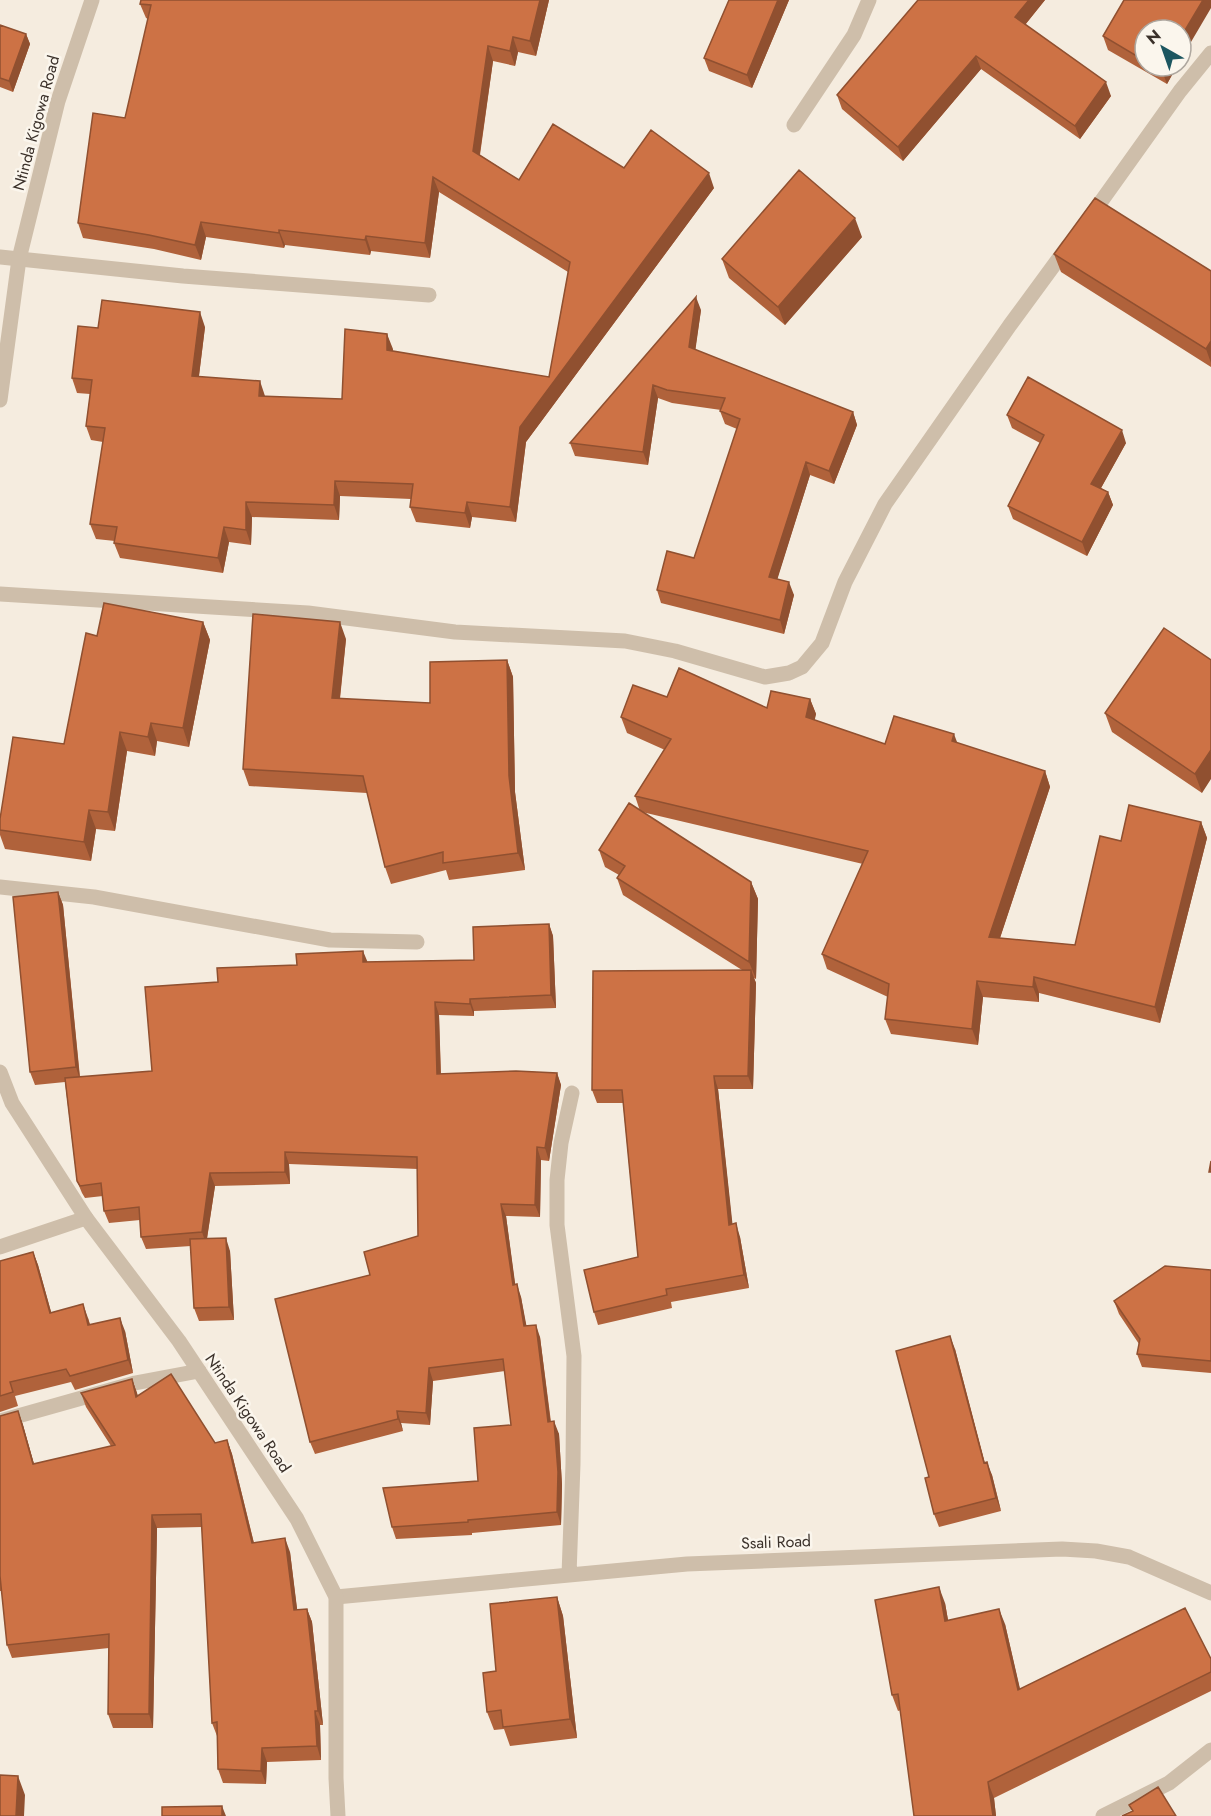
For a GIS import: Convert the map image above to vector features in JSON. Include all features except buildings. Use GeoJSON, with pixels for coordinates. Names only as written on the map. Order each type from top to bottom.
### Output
{"type":"FeatureCollection","features":[{"type":"Feature","properties":{"kind":"street","name":"Ntinda Kigowa Road"},"geometry":{"type":"LineString","coordinates":[[0,400],[19,260],[58,101],[92,0]]}},
{"type":"Feature","properties":{"kind":"street"},"geometry":{"type":"LineString","coordinates":[[794,125],[854,35],[869,0]]}},
{"type":"Feature","properties":{"kind":"street"},"geometry":{"type":"LineString","coordinates":[[0,594],[308,613],[455,632],[625,641],[675,651],[765,676],[789,674],[802,667],[822,643],[845,582],[885,504],[1010,325],[1180,91],[1211,53]]}},
{"type":"Feature","properties":{"kind":"street"},"geometry":{"type":"LineString","coordinates":[[0,257],[183,276],[429,296]]}},
{"type":"Feature","properties":{"kind":"street"},"geometry":{"type":"LineString","coordinates":[[0,887],[94,897],[330,940],[417,942]]}},
{"type":"Feature","properties":{"kind":"street","name":"Ntinda Kigowa Road"},"geometry":{"type":"LineString","coordinates":[[0,1072],[12,1103],[86,1218],[172,1332],[297,1519],[336,1597],[338,1816]]}},
{"type":"Feature","properties":{"kind":"street"},"geometry":{"type":"LineString","coordinates":[[568,1575],[573,1464],[574,1356],[557,1225],[557,1180],[561,1143],[572,1093]]}},
{"type":"Feature","properties":{"kind":"street"},"geometry":{"type":"LineString","coordinates":[[0,1247],[86,1218]]}},
{"type":"Feature","properties":{"kind":"street"},"geometry":{"type":"LineString","coordinates":[[0,1421],[135,1383],[199,1371]]}},
{"type":"Feature","properties":{"kind":"street","name":"Ssali Road"},"geometry":{"type":"LineString","coordinates":[[336,1597],[687,1564],[1062,1550],[1096,1551],[1129,1557],[1211,1593]]}},
{"type":"Feature","properties":{"kind":"street"},"geometry":{"type":"LineString","coordinates":[[1103,1816],[1169,1783],[1211,1750]]}}]}
